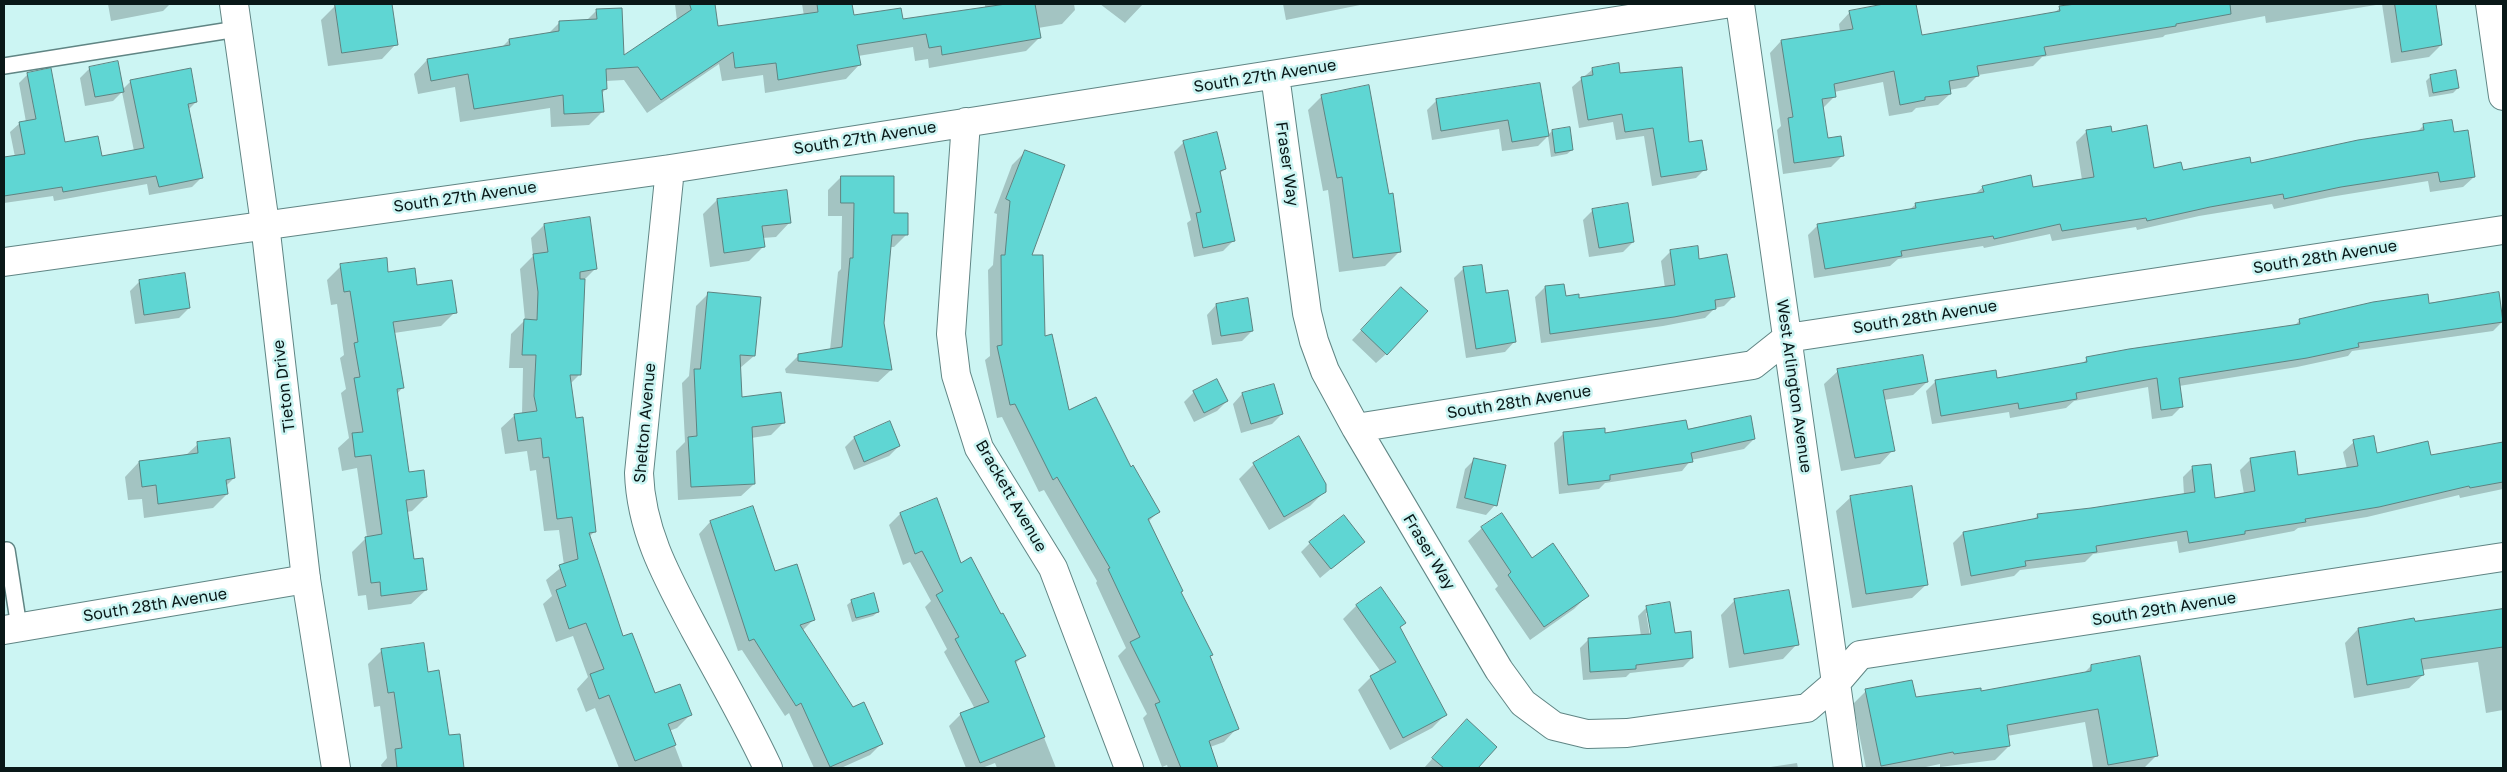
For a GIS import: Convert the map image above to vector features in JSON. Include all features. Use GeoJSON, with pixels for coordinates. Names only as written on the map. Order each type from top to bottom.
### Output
{"type":"FeatureCollection","features":[{"type":"Feature","properties":{"kind":"street","name":"South 27th Avenue"},"geometry":{"type":"LineString","coordinates":[[4,262],[265,224],[670,169],[1725,4]]}},
{"type":"Feature","properties":{"kind":"street","name":"West Arlington Avenue"},"geometry":{"type":"LineString","coordinates":[[1740,4],[1848,768]]}},
{"type":"Feature","properties":{"kind":"street"},"geometry":{"type":"LineString","coordinates":[[2490,4],[2503,96]]}},
{"type":"Feature","properties":{"kind":"street","name":"Tieton Drive"},"geometry":{"type":"LineString","coordinates":[[235,16],[265,224],[306,579],[336,768]]}},
{"type":"Feature","properties":{"kind":"street","name":"Fraser Way"},"geometry":{"type":"LineString","coordinates":[[1275,75],[1307,313],[1325,371],[1356,428],[1499,670],[1523,703],[1554,726],[1587,734],[1627,733],[1807,708],[1836,683]]}},
{"type":"Feature","properties":{"kind":"street","name":"Brackett Avenue"},"geometry":{"type":"LineString","coordinates":[[966,122],[951,334],[956,375],[979,448],[1053,568],[1129,768]]}},
{"type":"Feature","properties":{"kind":"street","name":"Shelton Avenue"},"geometry":{"type":"LineString","coordinates":[[670,169],[639,473],[640,499],[647,532],[663,570],[768,768]]}},
{"type":"Feature","properties":{"kind":"street","name":"South 28th Avenue"},"geometry":{"type":"LineString","coordinates":[[1356,428],[1753,365],[1787,338],[2503,230]]}},
{"type":"Feature","properties":{"kind":"street","name":"South 29th Avenue"},"geometry":{"type":"LineString","coordinates":[[1836,683],[1860,656],[2503,557]]}},
{"type":"Feature","properties":{"kind":"street","name":"South 28th Avenue"},"geometry":{"type":"LineString","coordinates":[[12,628],[306,579]]}},
{"type":"Feature","properties":{"kind":"lane"},"geometry":{"type":"LineString","coordinates":[[4,66],[235,16]]}},
{"type":"Feature","properties":{"kind":"lane"},"geometry":{"type":"LineString","coordinates":[[7,550],[12,628]]}},
{"type":"Feature","properties":{"kind":"building"},"geometry":{"type":"Polygon","coordinates":[[[335,4],[392,4],[398,45],[342,53],[335,4]]]}},
{"type":"Feature","properties":{"kind":"building"},"geometry":{"type":"Polygon","coordinates":[[[690,4],[715,4],[718,26],[818,12],[817,4],[852,4],[854,15],[901,8],[903,19],[1006,4],[1035,4],[1041,38],[942,55],[941,46],[929,48],[926,34],[857,45],[861,65],[778,80],[776,63],[735,68],[733,52],[661,100],[638,67],[606,69],[607,89],[602,90],[604,112],[564,114],[563,95],[474,109],[468,74],[431,81],[427,59],[510,45],[509,39],[559,31],[559,21],[597,19],[596,9],[622,8],[624,55],[691,10],[690,4]]]}},
{"type":"Feature","properties":{"kind":"building"},"geometry":{"type":"Polygon","coordinates":[[[1884,4],[1916,4],[1922,35],[2060,11],[2059,6],[2076,4],[2230,4],[2231,14],[2176,24],[2176,26],[2044,47],[2046,55],[1977,66],[1979,76],[1949,81],[1951,94],[1925,97],[1925,100],[1900,105],[1894,71],[1834,84],[1836,97],[1822,99],[1828,138],[1841,136],[1844,156],[1794,163],[1788,118],[1793,117],[1781,40],[1853,29],[1849,11],[1884,4]]]}},
{"type":"Feature","properties":{"kind":"building"},"geometry":{"type":"Polygon","coordinates":[[[2395,4],[2436,4],[2442,45],[2402,52],[2395,4]]]}},
{"type":"Feature","properties":{"kind":"building"},"geometry":{"type":"Polygon","coordinates":[[[118,61],[124,92],[95,97],[89,67],[118,61]]]}},
{"type":"Feature","properties":{"kind":"building"},"geometry":{"type":"Polygon","coordinates":[[[1619,63],[1620,73],[1682,67],[1689,142],[1702,140],[1707,170],[1661,177],[1653,128],[1625,132],[1622,114],[1588,120],[1581,77],[1593,75],[1592,68],[1619,63]]]}},
{"type":"Feature","properties":{"kind":"building"},"geometry":{"type":"Polygon","coordinates":[[[51,68],[65,142],[98,136],[102,156],[144,148],[130,80],[191,68],[197,102],[188,104],[203,178],[159,187],[156,176],[63,192],[62,187],[4,196],[4,157],[25,154],[19,122],[36,119],[27,73],[51,68]]]}},
{"type":"Feature","properties":{"kind":"building"},"geometry":{"type":"Polygon","coordinates":[[[2456,70],[2459,88],[2433,93],[2430,75],[2456,70]]]}},
{"type":"Feature","properties":{"kind":"building"},"geometry":{"type":"Polygon","coordinates":[[[1540,83],[1549,136],[1512,142],[1508,120],[1441,131],[1436,99],[1540,83]]]}},
{"type":"Feature","properties":{"kind":"building"},"geometry":{"type":"Polygon","coordinates":[[[1369,85],[1389,194],[1393,193],[1401,252],[1353,258],[1342,177],[1337,178],[1321,95],[1369,85]]]}},
{"type":"Feature","properties":{"kind":"building"},"geometry":{"type":"Polygon","coordinates":[[[2452,120],[2454,132],[2468,130],[2475,177],[2440,182],[2438,172],[2341,187],[2284,199],[2283,194],[2147,221],[2146,218],[2062,231],[2060,224],[1994,239],[1993,236],[1901,251],[1902,256],[1825,269],[1817,224],[1916,208],[1915,203],[1984,192],[1982,186],[2031,175],[2033,187],[2094,177],[2086,130],[2111,126],[2112,132],[2147,125],[2154,168],[2181,162],[2183,170],[2250,157],[2251,163],[2358,140],[2424,130],[2423,124],[2452,120]]]}},
{"type":"Feature","properties":{"kind":"building"},"geometry":{"type":"Polygon","coordinates":[[[1570,127],[1573,150],[1555,153],[1552,130],[1570,127]]]}},
{"type":"Feature","properties":{"kind":"building"},"geometry":{"type":"Polygon","coordinates":[[[1217,132],[1226,169],[1220,171],[1235,241],[1203,248],[1196,213],[1201,212],[1183,141],[1217,132]]]}},
{"type":"Feature","properties":{"kind":"building"},"geometry":{"type":"Polygon","coordinates":[[[1025,150],[1065,165],[1032,255],[1043,255],[1045,336],[1052,334],[1069,410],[1096,397],[1131,467],[1133,465],[1160,512],[1148,519],[1183,591],[1181,592],[1213,655],[1210,656],[1239,729],[1209,741],[1218,768],[1181,768],[1155,704],[1160,702],[1130,642],[1140,637],[1108,569],[1110,568],[1057,477],[1053,480],[1015,404],[1010,405],[997,346],[1002,345],[1001,255],[1005,255],[1010,201],[1006,199],[1025,150]]]}},
{"type":"Feature","properties":{"kind":"building"},"geometry":{"type":"Polygon","coordinates":[[[841,176],[894,176],[894,213],[908,213],[908,235],[892,235],[884,323],[892,370],[798,361],[798,354],[842,347],[850,258],[853,258],[854,203],[841,203],[841,176]]]}},
{"type":"Feature","properties":{"kind":"building"},"geometry":{"type":"Polygon","coordinates":[[[787,190],[791,223],[762,226],[765,247],[724,253],[717,199],[787,190]]]}},
{"type":"Feature","properties":{"kind":"building"},"geometry":{"type":"Polygon","coordinates":[[[1628,203],[1634,242],[1599,248],[1592,209],[1628,203]]]}},
{"type":"Feature","properties":{"kind":"building"},"geometry":{"type":"Polygon","coordinates":[[[590,217],[597,269],[580,272],[580,279],[585,279],[581,375],[570,375],[576,418],[583,417],[596,532],[589,533],[623,636],[632,633],[655,693],[680,684],[692,715],[668,724],[676,745],[635,761],[609,695],[599,699],[590,674],[604,669],[586,623],[569,629],[556,590],[566,586],[559,565],[578,559],[572,517],[557,519],[549,457],[543,458],[541,438],[518,441],[514,414],[537,411],[534,396],[536,355],[522,355],[524,319],[537,320],[538,292],[533,254],[548,252],[544,224],[590,217]]]}},
{"type":"Feature","properties":{"kind":"building"},"geometry":{"type":"Polygon","coordinates":[[[1698,246],[1699,259],[1727,254],[1735,297],[1715,300],[1716,309],[1674,317],[1550,334],[1545,286],[1564,284],[1566,296],[1579,294],[1579,298],[1675,285],[1670,250],[1698,246]]]}},
{"type":"Feature","properties":{"kind":"building"},"geometry":{"type":"Polygon","coordinates":[[[387,258],[388,272],[415,268],[417,285],[452,280],[457,313],[393,322],[404,388],[397,389],[409,472],[424,470],[427,497],[406,500],[414,559],[423,558],[427,590],[381,596],[380,582],[371,583],[365,537],[382,534],[371,455],[355,457],[352,433],[363,432],[354,378],[360,377],[354,343],[358,342],[350,291],[344,292],[340,264],[387,258]]]}},
{"type":"Feature","properties":{"kind":"building"},"geometry":{"type":"Polygon","coordinates":[[[1482,265],[1486,293],[1508,290],[1516,342],[1476,349],[1463,267],[1482,265]]]}},
{"type":"Feature","properties":{"kind":"building"},"geometry":{"type":"Polygon","coordinates":[[[185,273],[190,308],[144,315],[139,280],[185,273]]]}},
{"type":"Feature","properties":{"kind":"building"},"geometry":{"type":"Polygon","coordinates":[[[1401,287],[1428,311],[1387,355],[1361,330],[1401,287]]]}},
{"type":"Feature","properties":{"kind":"building"},"geometry":{"type":"Polygon","coordinates":[[[708,292],[761,297],[755,356],[740,355],[742,397],[781,392],[785,423],[752,427],[755,484],[691,487],[688,437],[697,436],[694,369],[700,369],[708,292]]]}},
{"type":"Feature","properties":{"kind":"building"},"geometry":{"type":"Polygon","coordinates":[[[2499,292],[2503,322],[2358,343],[2359,347],[2307,358],[2179,378],[2183,407],[2161,410],[2157,378],[2076,393],[2077,399],[2019,409],[2018,403],[1941,416],[1935,380],[1996,370],[1997,378],[2087,362],[2086,357],[2129,349],[2300,324],[2299,319],[2373,302],[2428,294],[2429,303],[2499,292]]]}},
{"type":"Feature","properties":{"kind":"building"},"geometry":{"type":"Polygon","coordinates":[[[1248,298],[1253,331],[1221,336],[1216,304],[1248,298]]]}},
{"type":"Feature","properties":{"kind":"building"},"geometry":{"type":"Polygon","coordinates":[[[1923,355],[1928,382],[1883,390],[1895,451],[1855,458],[1837,369],[1923,355]]]}},
{"type":"Feature","properties":{"kind":"building"},"geometry":{"type":"Polygon","coordinates":[[[1217,379],[1228,401],[1204,413],[1193,391],[1217,379]]]}},
{"type":"Feature","properties":{"kind":"building"},"geometry":{"type":"Polygon","coordinates":[[[1274,384],[1283,414],[1251,424],[1242,393],[1274,384]]]}},
{"type":"Feature","properties":{"kind":"building"},"geometry":{"type":"Polygon","coordinates":[[[1751,416],[1755,439],[1691,453],[1693,462],[1610,475],[1610,480],[1568,485],[1563,432],[1605,428],[1605,433],[1686,420],[1688,429],[1751,416]]]}},
{"type":"Feature","properties":{"kind":"building"},"geometry":{"type":"Polygon","coordinates":[[[890,421],[900,446],[864,462],[854,437],[890,421]]]}},
{"type":"Feature","properties":{"kind":"building"},"geometry":{"type":"Polygon","coordinates":[[[1299,436],[1326,484],[1326,492],[1284,517],[1253,463],[1299,436]]]}},
{"type":"Feature","properties":{"kind":"building"},"geometry":{"type":"Polygon","coordinates":[[[2374,436],[2377,453],[2428,441],[2431,455],[2503,442],[2503,482],[2470,488],[2469,486],[2379,507],[2305,519],[2306,522],[2245,531],[2245,534],[2189,543],[2187,531],[2096,546],[2097,552],[2025,561],[2026,566],[1971,576],[1963,532],[2038,518],[2037,514],[2091,508],[2195,492],[2192,466],[2211,464],[2215,498],[2255,491],[2250,458],[2295,451],[2298,475],[2358,466],[2353,440],[2374,436]]]}},
{"type":"Feature","properties":{"kind":"building"},"geometry":{"type":"Polygon","coordinates":[[[230,438],[235,478],[226,480],[228,494],[158,504],[156,485],[142,487],[139,461],[198,453],[197,442],[230,438]]]}},
{"type":"Feature","properties":{"kind":"building"},"geometry":{"type":"Polygon","coordinates":[[[1474,458],[1506,465],[1497,506],[1465,498],[1474,458]]]}},
{"type":"Feature","properties":{"kind":"building"},"geometry":{"type":"Polygon","coordinates":[[[1912,486],[1928,585],[1866,594],[1850,496],[1912,486]]]}},
{"type":"Feature","properties":{"kind":"building"},"geometry":{"type":"Polygon","coordinates":[[[937,498],[961,563],[971,557],[1026,656],[1015,661],[1045,737],[980,763],[960,713],[989,702],[955,639],[959,637],[936,595],[943,591],[922,551],[915,554],[900,513],[937,498]]]}},
{"type":"Feature","properties":{"kind":"building"},"geometry":{"type":"Polygon","coordinates":[[[753,506],[775,571],[797,564],[815,620],[800,625],[853,707],[864,702],[883,744],[830,767],[801,703],[796,706],[754,639],[749,641],[710,521],[753,506]]]}},
{"type":"Feature","properties":{"kind":"building"},"geometry":{"type":"Polygon","coordinates":[[[1502,513],[1532,558],[1553,543],[1589,596],[1544,627],[1508,575],[1511,572],[1481,527],[1502,513]]]}},
{"type":"Feature","properties":{"kind":"building"},"geometry":{"type":"Polygon","coordinates":[[[1344,515],[1365,542],[1331,569],[1309,542],[1344,515]]]}},
{"type":"Feature","properties":{"kind":"building"},"geometry":{"type":"Polygon","coordinates":[[[1381,587],[1406,623],[1400,627],[1447,715],[1403,738],[1370,676],[1396,662],[1356,605],[1381,587]]]}},
{"type":"Feature","properties":{"kind":"building"},"geometry":{"type":"Polygon","coordinates":[[[1789,590],[1799,645],[1744,654],[1734,599],[1789,590]]]}},
{"type":"Feature","properties":{"kind":"building"},"geometry":{"type":"Polygon","coordinates":[[[874,593],[879,612],[856,618],[851,600],[874,593]]]}},
{"type":"Feature","properties":{"kind":"building"},"geometry":{"type":"Polygon","coordinates":[[[1670,602],[1675,633],[1691,631],[1693,658],[1636,665],[1636,669],[1590,672],[1588,638],[1651,634],[1646,606],[1670,602]]]}},
{"type":"Feature","properties":{"kind":"building"},"geometry":{"type":"Polygon","coordinates":[[[2503,609],[2503,647],[2421,659],[2424,675],[2367,685],[2358,628],[2414,618],[2415,621],[2503,609]]]}},
{"type":"Feature","properties":{"kind":"building"},"geometry":{"type":"Polygon","coordinates":[[[424,643],[428,672],[439,670],[449,735],[460,734],[464,768],[397,768],[395,749],[402,748],[394,692],[388,693],[381,649],[424,643]]]}},
{"type":"Feature","properties":{"kind":"building"},"geometry":{"type":"Polygon","coordinates":[[[2140,656],[2158,756],[2108,765],[2098,709],[2007,725],[2010,746],[1954,754],[1953,752],[1881,766],[1865,689],[1912,680],[1916,697],[1981,688],[1981,691],[2091,671],[2091,665],[2140,656]]]}},
{"type":"Feature","properties":{"kind":"building"},"geometry":{"type":"Polygon","coordinates":[[[1467,719],[1497,747],[1478,768],[1444,768],[1432,758],[1467,719]]]}}]}
